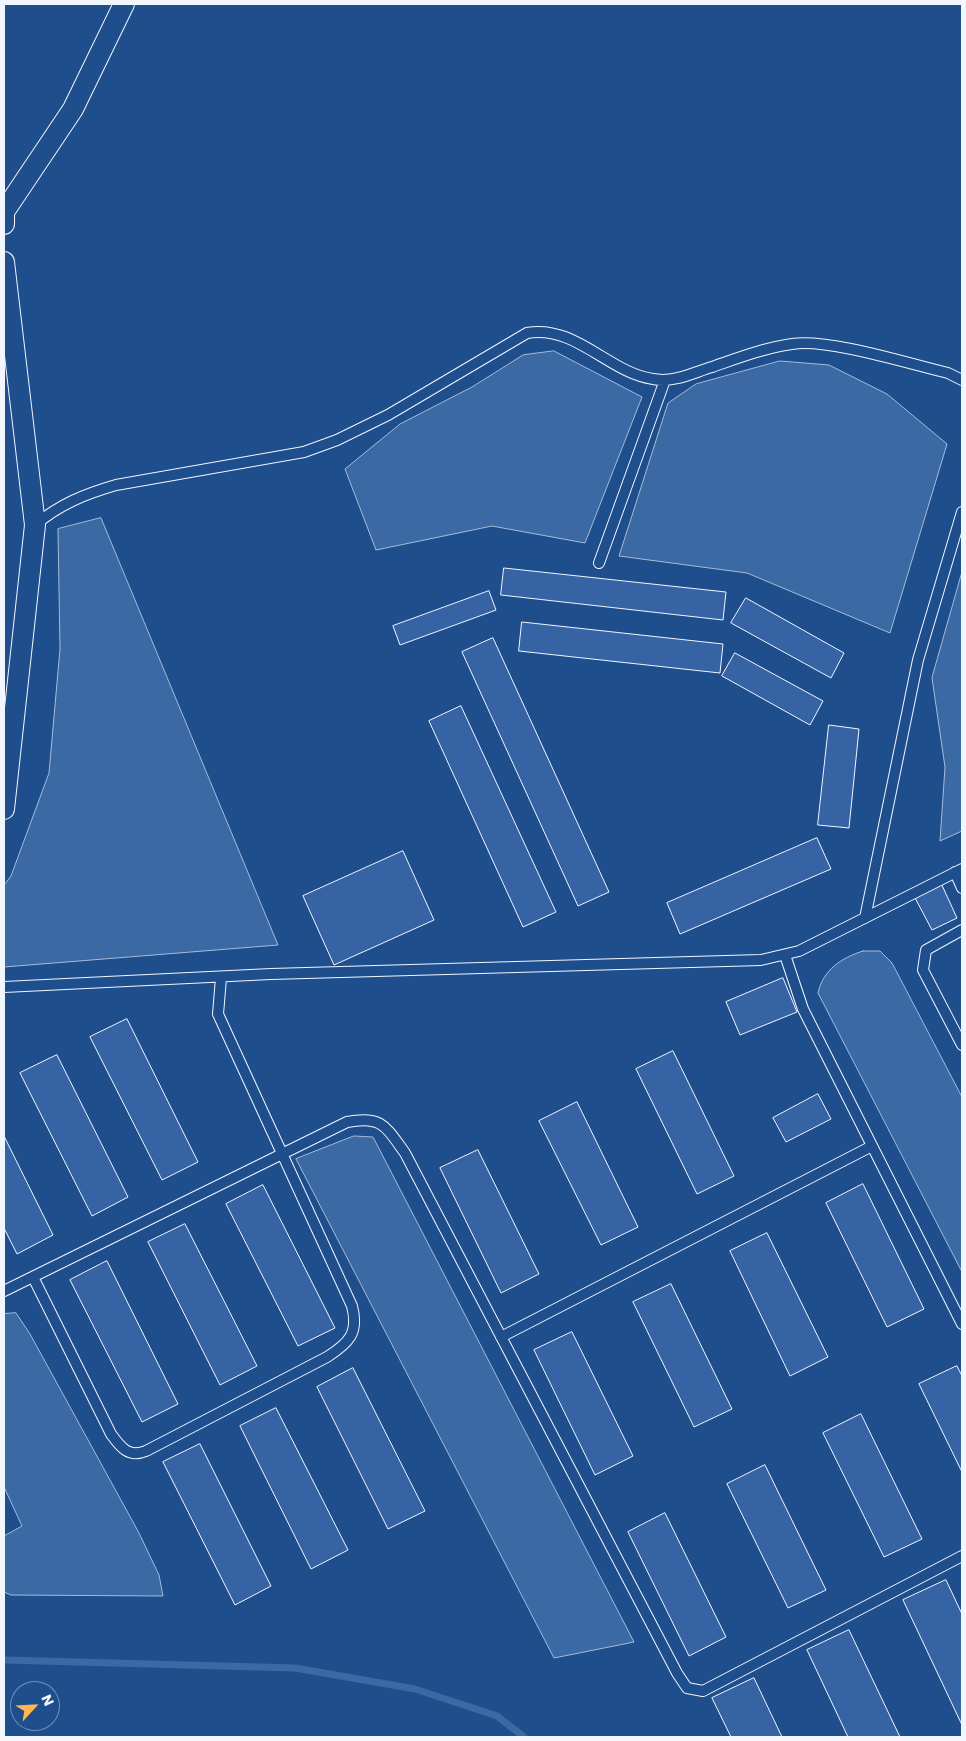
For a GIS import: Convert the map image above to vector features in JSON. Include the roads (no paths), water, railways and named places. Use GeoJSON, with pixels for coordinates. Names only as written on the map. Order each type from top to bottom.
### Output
{"type":"FeatureCollection","features":[{"type":"Feature","properties":{"kind":"street"},"geometry":{"type":"LineString","coordinates":[[4,224],[4,212],[72,110],[124,4]]}},
{"type":"Feature","properties":{"kind":"street"},"geometry":{"type":"LineString","coordinates":[[4,262],[35,525],[4,809]]}},
{"type":"Feature","properties":{"kind":"lane"},"geometry":{"type":"LineString","coordinates":[[35,525],[54,509],[74,498],[94,491],[116,485],[304,452],[337,440],[388,415],[527,333],[547,332],[569,338],[634,373],[652,379],[670,381],[767,348],[795,343],[832,346],[948,373],[962,380]]}},
{"type":"Feature","properties":{"kind":"lane"},"geometry":{"type":"LineString","coordinates":[[599,562],[664,380]]}},
{"type":"Feature","properties":{"kind":"lane"},"geometry":{"type":"LineString","coordinates":[[865,918],[918,660],[962,512]]}},
{"type":"Feature","properties":{"kind":"lane"},"geometry":{"type":"LineString","coordinates":[[4,987],[761,960],[800,951],[959,871],[962,888]]}},
{"type":"Feature","properties":{"kind":"lane"},"geometry":{"type":"LineString","coordinates":[[962,930],[926,950],[922,964],[923,970],[962,1045]]}},
{"type":"Feature","properties":{"kind":"lane"},"geometry":{"type":"LineString","coordinates":[[785,955],[803,1008],[962,1324]]}},
{"type":"Feature","properties":{"kind":"lane"},"geometry":{"type":"LineString","coordinates":[[33,1277],[111,1434],[126,1452],[136,1454],[146,1451],[327,1357],[346,1342],[355,1328],[352,1306],[281,1155],[218,1014],[221,978]]}},
{"type":"Feature","properties":{"kind":"lane"},"geometry":{"type":"LineString","coordinates":[[4,1291],[347,1122],[372,1119],[387,1127],[405,1153],[677,1673],[688,1688],[703,1691],[962,1556]]}},
{"type":"Feature","properties":{"kind":"lane"},"geometry":{"type":"LineString","coordinates":[[501,1337],[872,1146]]}},
{"type":"Feature","properties":{"kind":"water"},"geometry":{"type":"Polygon","coordinates":[[[554,351],[642,397],[585,543],[492,526],[376,550],[345,469],[400,424],[472,387],[523,355],[554,351]]]}},
{"type":"Feature","properties":{"kind":"water"},"geometry":{"type":"Polygon","coordinates":[[[780,361],[829,365],[887,394],[947,444],[890,633],[747,573],[619,556],[668,403],[696,384],[780,361]]]}},
{"type":"Feature","properties":{"kind":"water"},"geometry":{"type":"Polygon","coordinates":[[[101,518],[278,945],[4,967],[4,885],[11,876],[49,773],[60,649],[58,529],[101,518]]]}},
{"type":"Feature","properties":{"kind":"water"},"geometry":{"type":"Polygon","coordinates":[[[962,572],[962,831],[940,841],[945,767],[932,678],[962,572]]]}},
{"type":"Feature","properties":{"kind":"water"},"geometry":{"type":"Polygon","coordinates":[[[863,951],[880,951],[892,963],[962,1097],[962,1272],[818,993],[824,978],[834,966],[847,957],[863,951]]]}},
{"type":"Feature","properties":{"kind":"water"},"geometry":{"type":"Polygon","coordinates":[[[354,1136],[373,1137],[634,1642],[554,1658],[296,1159],[354,1136]]]}},
{"type":"Feature","properties":{"kind":"water"},"geometry":{"type":"Polygon","coordinates":[[[16,1313],[30,1334],[139,1533],[159,1575],[163,1596],[11,1595],[4,1592],[4,1536],[22,1526],[4,1487],[4,1314],[16,1313]]]}},
{"type":"Feature","properties":{"kind":"waterway"},"geometry":{"type":"LineString","coordinates":[[4,1660],[295,1668],[415,1689],[497,1716],[524,1737]]}}]}
